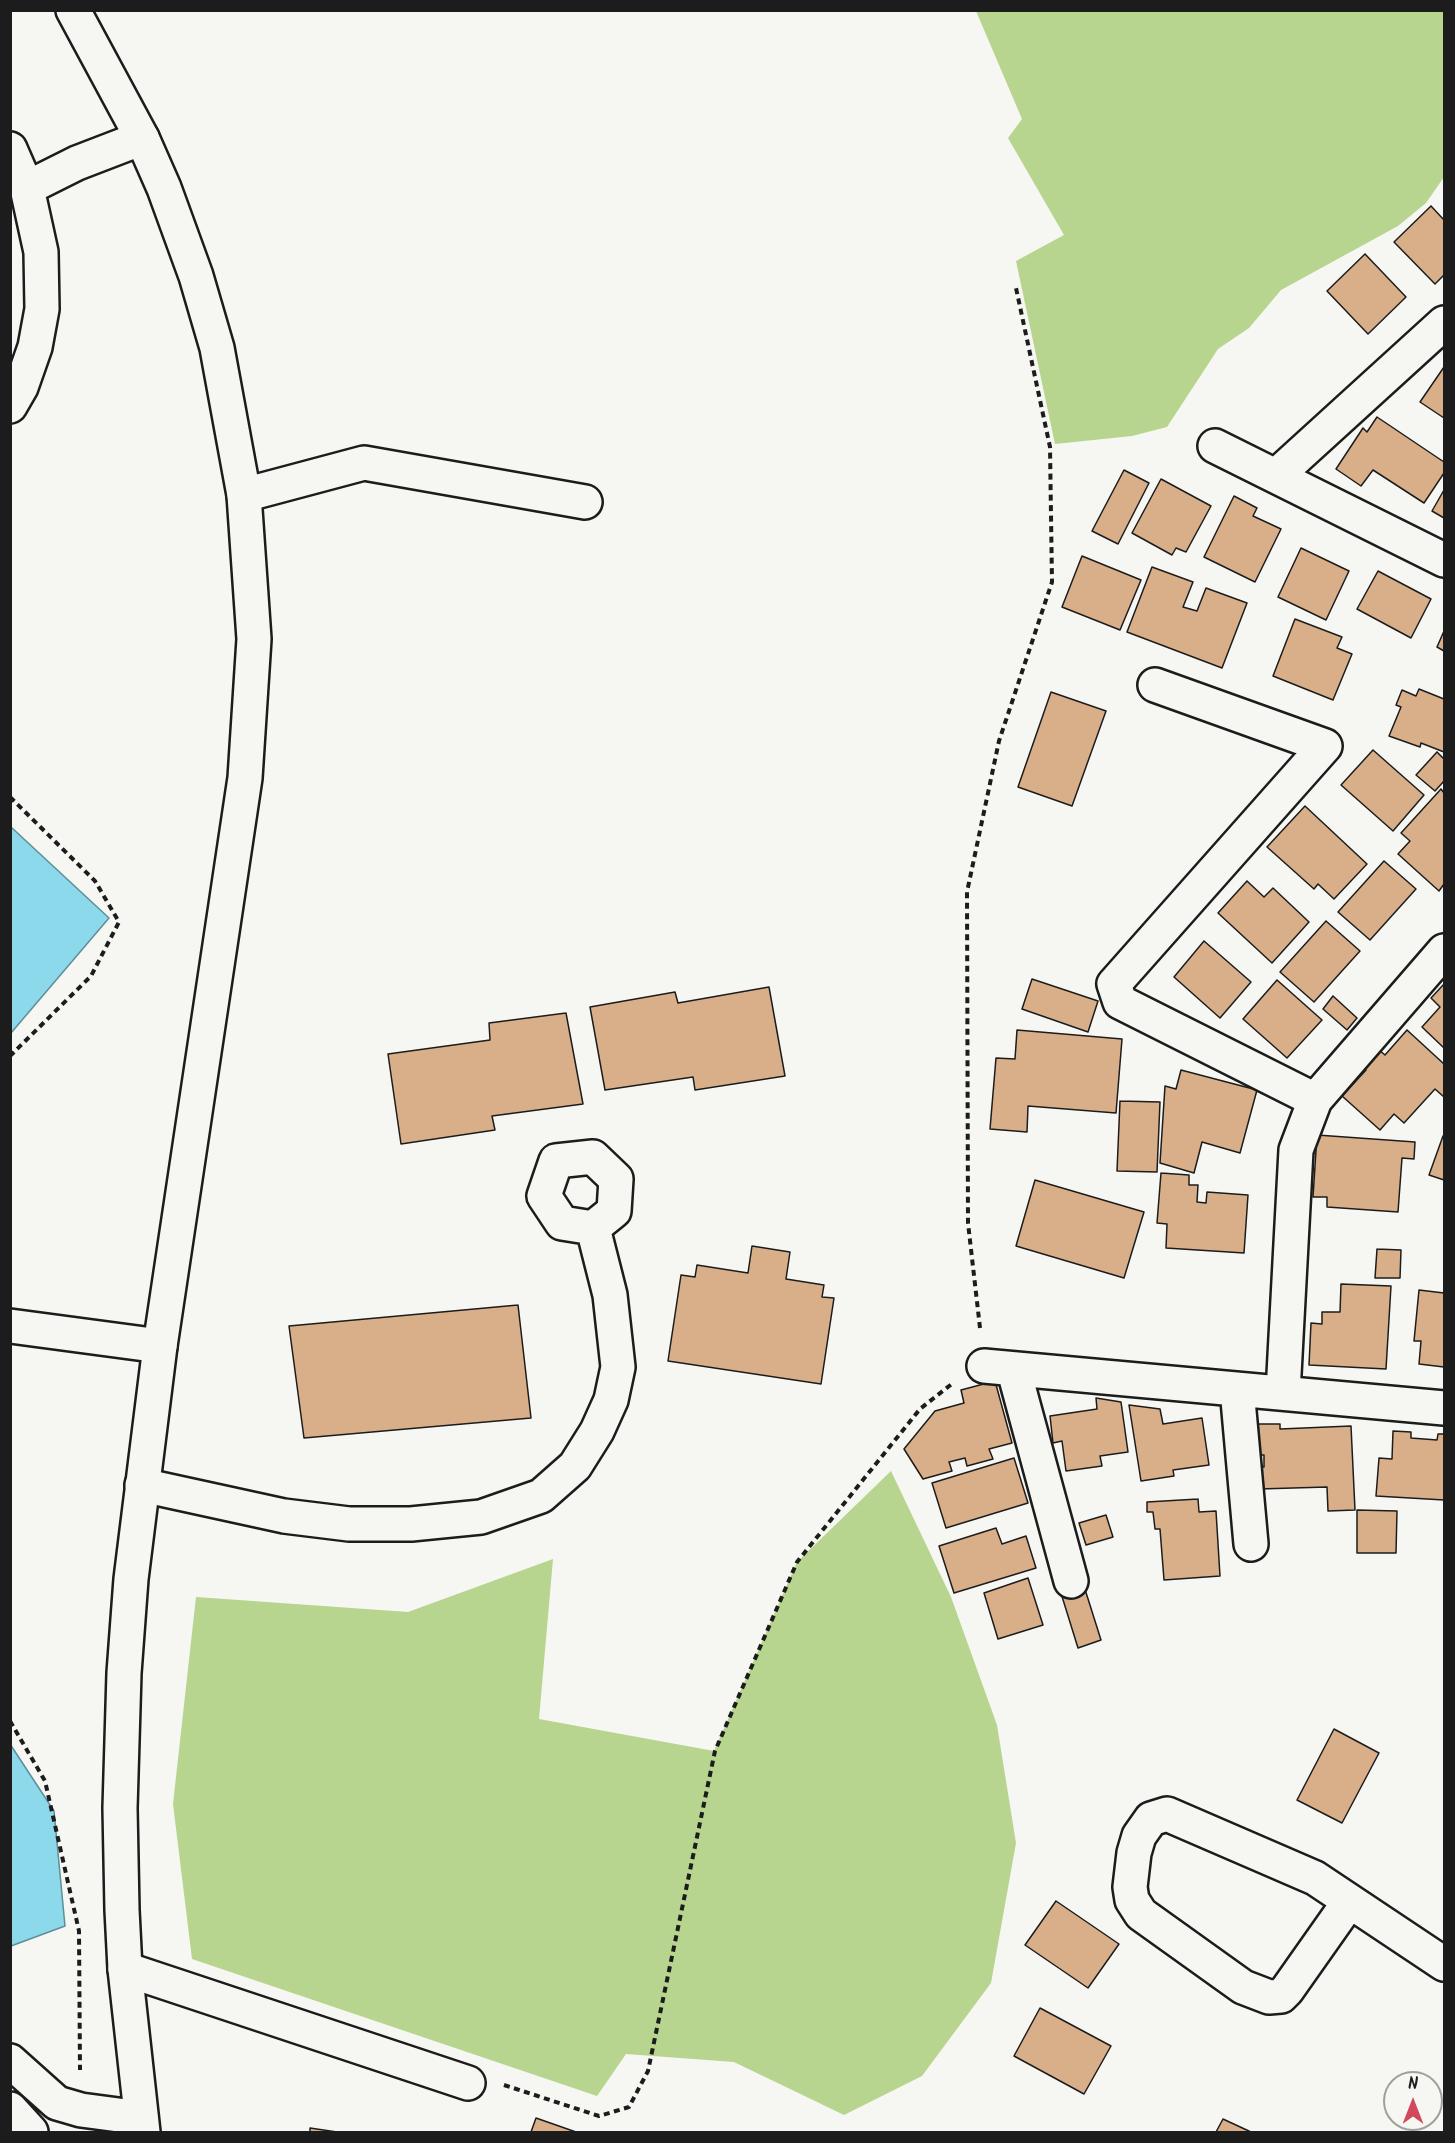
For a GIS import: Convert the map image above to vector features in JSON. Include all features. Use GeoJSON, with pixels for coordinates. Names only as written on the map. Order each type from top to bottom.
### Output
{"type":"FeatureCollection","features":[{"type":"Feature","properties":{"kind":"street"},"geometry":{"type":"LineString","coordinates":[[10,2061],[57,2103],[142,2125],[125,1970],[120,1808],[124,1673],[142,1485],[160,1346],[245,778],[254,639],[244,495],[217,348],[164,188],[142,138],[73,10]]}},
{"type":"Feature","properties":{"kind":"street"},"geometry":{"type":"LineString","coordinates":[[27,188],[77,163],[142,138]]}},
{"type":"Feature","properties":{"kind":"street"},"geometry":{"type":"LineString","coordinates":[[10,149],[27,188],[41,252],[42,309],[35,347],[21,387],[10,406]]}},
{"type":"Feature","properties":{"kind":"street"},"geometry":{"type":"LineString","coordinates":[[1276,476],[1444,323]]}},
{"type":"Feature","properties":{"kind":"street"},"geometry":{"type":"LineString","coordinates":[[1215,446],[1444,560]]}},
{"type":"Feature","properties":{"kind":"street"},"geometry":{"type":"LineString","coordinates":[[244,495],[364,464],[585,502]]}},
{"type":"Feature","properties":{"kind":"street"},"geometry":{"type":"LineString","coordinates":[[1155,685],[1325,746],[1114,984],[1120,1002],[1315,1100]]}},
{"type":"Feature","properties":{"kind":"street"},"geometry":{"type":"LineString","coordinates":[[1283,1393],[1296,1150],[1315,1100],[1444,951]]}},
{"type":"Feature","properties":{"kind":"street"},"geometry":{"type":"LineString","coordinates":[[142,1485],[284,1516],[349,1524],[411,1524],[481,1517],[541,1496],[575,1466],[597,1431],[611,1400],[618,1366],[610,1295],[594,1228]]}},
{"type":"Feature","properties":{"kind":"street"},"geometry":{"type":"LineString","coordinates":[[10,1326],[160,1346]]}},
{"type":"Feature","properties":{"kind":"street"},"geometry":{"type":"LineString","coordinates":[[1071,1581],[999,1368],[1444,1407]]}},
{"type":"Feature","properties":{"kind":"street"},"geometry":{"type":"LineString","coordinates":[[1237,1389],[1251,1544]]}},
{"type":"Feature","properties":{"kind":"street"},"geometry":{"type":"LineString","coordinates":[[1349,1902],[1287,1990],[1281,1996],[1269,1997],[1243,1987],[1141,1914],[1132,1900],[1130,1887],[1134,1853],[1139,1836],[1151,1819],[1167,1814],[1316,1878],[1444,1964]]}},
{"type":"Feature","properties":{"kind":"street"},"geometry":{"type":"LineString","coordinates":[[125,1970],[468,2083]]}},
{"type":"Feature","properties":{"kind":"street"},"geometry":{"type":"LineString","coordinates":[[10,2109],[32,2133]]}},
{"type":"Feature","properties":{"kind":"path"},"geometry":{"type":"LineString","coordinates":[[468,2083],[485,2079],[599,2116],[629,2107],[648,2071],[715,1751],[797,1562],[920,1409],[957,1379],[999,1368],[968,1223],[967,892],[999,741],[1052,582],[1050,447],[1016,288]]}},
{"type":"Feature","properties":{"kind":"path"},"geometry":{"type":"LineString","coordinates":[[10,796],[95,881],[119,922],[91,976],[10,1056]]}},
{"type":"Feature","properties":{"kind":"path"},"geometry":{"type":"LineString","coordinates":[[10,1721],[45,1781],[79,1931],[81,2110]]}},
{"type":"Feature","properties":{"kind":"green space"},"geometry":{"type":"Polygon","coordinates":[[[976,11],[1444,11],[1444,177],[1426,203],[1398,226],[1281,290],[1249,328],[1218,349],[1167,427],[1132,436],[1055,444],[1016,261],[1064,235],[1008,138],[1022,119],[976,11]]]}},
{"type":"Feature","properties":{"kind":"green space"},"geometry":{"type":"Polygon","coordinates":[[[891,1471],[951,1597],[997,1725],[1016,1843],[991,1983],[922,2076],[844,2115],[734,2062],[626,2054],[597,2096],[192,1959],[173,1804],[196,1597],[408,1612],[553,1559],[539,1719],[714,1751],[797,1562],[891,1471]]]}},
{"type":"Feature","properties":{"kind":"water"},"geometry":{"type":"Polygon","coordinates":[[[11,827],[109,918],[11,1033],[11,827]]]}},
{"type":"Feature","properties":{"kind":"water"},"geometry":{"type":"Polygon","coordinates":[[[10,1744],[54,1811],[65,1926],[11,1946],[10,1744]]]}},
{"type":"Feature","properties":{"kind":"building"},"geometry":{"type":"Polygon","coordinates":[[[1431,206],[1444,220],[1444,275],[1435,284],[1394,242],[1431,206]]]}},
{"type":"Feature","properties":{"kind":"building"},"geometry":{"type":"Polygon","coordinates":[[[1365,254],[1406,297],[1368,334],[1327,291],[1365,254]]]}},
{"type":"Feature","properties":{"kind":"building"},"geometry":{"type":"Polygon","coordinates":[[[1444,367],[1444,418],[1420,402],[1444,367]]]}},
{"type":"Feature","properties":{"kind":"building"},"geometry":{"type":"Polygon","coordinates":[[[1377,417],[1444,462],[1444,473],[1424,503],[1373,470],[1361,486],[1336,469],[1363,428],[1367,432],[1377,417]]]}},
{"type":"Feature","properties":{"kind":"building"},"geometry":{"type":"Polygon","coordinates":[[[1124,470],[1149,483],[1118,544],[1092,531],[1124,470]]]}},
{"type":"Feature","properties":{"kind":"building"},"geometry":{"type":"Polygon","coordinates":[[[1161,479],[1211,506],[1186,552],[1176,548],[1172,555],[1132,533],[1161,479]]]}},
{"type":"Feature","properties":{"kind":"building"},"geometry":{"type":"Polygon","coordinates":[[[1444,490],[1444,518],[1432,511],[1444,490]]]}},
{"type":"Feature","properties":{"kind":"building"},"geometry":{"type":"Polygon","coordinates":[[[1234,496],[1257,508],[1253,516],[1281,529],[1255,582],[1204,557],[1234,496]]]}},
{"type":"Feature","properties":{"kind":"building"},"geometry":{"type":"Polygon","coordinates":[[[1301,548],[1349,571],[1326,620],[1278,597],[1301,548]]]}},
{"type":"Feature","properties":{"kind":"building"},"geometry":{"type":"Polygon","coordinates":[[[1082,556],[1141,580],[1120,630],[1062,607],[1082,556]]]}},
{"type":"Feature","properties":{"kind":"building"},"geometry":{"type":"Polygon","coordinates":[[[1152,567],[1193,582],[1183,607],[1197,611],[1206,588],[1247,603],[1222,668],[1127,632],[1152,567]]]}},
{"type":"Feature","properties":{"kind":"building"},"geometry":{"type":"Polygon","coordinates":[[[1378,571],[1431,599],[1411,638],[1357,609],[1378,571]]]}},
{"type":"Feature","properties":{"kind":"building"},"geometry":{"type":"Polygon","coordinates":[[[1295,619],[1342,637],[1337,648],[1352,654],[1333,700],[1273,676],[1295,619]]]}},
{"type":"Feature","properties":{"kind":"building"},"geometry":{"type":"Polygon","coordinates":[[[1444,631],[1444,651],[1437,647],[1444,631]]]}},
{"type":"Feature","properties":{"kind":"building"},"geometry":{"type":"Polygon","coordinates":[[[1419,689],[1444,699],[1444,752],[1421,743],[1420,747],[1389,736],[1401,707],[1396,705],[1402,690],[1416,696],[1419,689]]]}},
{"type":"Feature","properties":{"kind":"building"},"geometry":{"type":"Polygon","coordinates":[[[1051,692],[1106,711],[1072,806],[1018,787],[1051,692]]]}},
{"type":"Feature","properties":{"kind":"building"},"geometry":{"type":"Polygon","coordinates":[[[1373,750],[1424,795],[1393,831],[1341,785],[1373,750]]]}},
{"type":"Feature","properties":{"kind":"building"},"geometry":{"type":"Polygon","coordinates":[[[1437,752],[1444,759],[1444,781],[1435,791],[1416,775],[1437,752]]]}},
{"type":"Feature","properties":{"kind":"building"},"geometry":{"type":"Polygon","coordinates":[[[1441,789],[1444,793],[1444,884],[1439,891],[1398,854],[1410,841],[1401,833],[1441,789]]]}},
{"type":"Feature","properties":{"kind":"building"},"geometry":{"type":"Polygon","coordinates":[[[1305,806],[1367,864],[1334,899],[1318,884],[1314,889],[1267,847],[1305,806]]]}},
{"type":"Feature","properties":{"kind":"building"},"geometry":{"type":"Polygon","coordinates":[[[1384,861],[1416,889],[1370,940],[1338,912],[1384,861]]]}},
{"type":"Feature","properties":{"kind":"building"},"geometry":{"type":"Polygon","coordinates":[[[1247,881],[1264,897],[1273,888],[1309,922],[1272,963],[1218,913],[1247,881]]]}},
{"type":"Feature","properties":{"kind":"building"},"geometry":{"type":"Polygon","coordinates":[[[1326,921],[1360,951],[1314,1002],[1280,972],[1326,921]]]}},
{"type":"Feature","properties":{"kind":"building"},"geometry":{"type":"Polygon","coordinates":[[[1204,941],[1251,982],[1220,1018],[1174,977],[1204,941]]]}},
{"type":"Feature","properties":{"kind":"building"},"geometry":{"type":"Polygon","coordinates":[[[1032,979],[1098,1001],[1088,1032],[1022,1009],[1032,979]]]}},
{"type":"Feature","properties":{"kind":"building"},"geometry":{"type":"Polygon","coordinates":[[[1277,980],[1322,1020],[1287,1058],[1243,1019],[1277,980]]]}},
{"type":"Feature","properties":{"kind":"building"},"geometry":{"type":"Polygon","coordinates":[[[1444,984],[1444,1048],[1422,1027],[1440,1007],[1431,998],[1444,984]]]}},
{"type":"Feature","properties":{"kind":"building"},"geometry":{"type":"Polygon","coordinates":[[[769,987],[785,1076],[695,1090],[693,1077],[605,1090],[590,1007],[675,992],[678,1003],[769,987]]]}},
{"type":"Feature","properties":{"kind":"building"},"geometry":{"type":"Polygon","coordinates":[[[1333,996],[1357,1018],[1347,1030],[1323,1009],[1333,996]]]}},
{"type":"Feature","properties":{"kind":"building"},"geometry":{"type":"Polygon","coordinates":[[[566,1013],[583,1104],[492,1116],[495,1130],[401,1144],[388,1054],[490,1040],[489,1023],[566,1013]]]}},
{"type":"Feature","properties":{"kind":"building"},"geometry":{"type":"Polygon","coordinates":[[[1017,1030],[1122,1039],[1116,1113],[1028,1106],[1027,1132],[990,1129],[996,1058],[1015,1059],[1017,1030]]]}},
{"type":"Feature","properties":{"kind":"building"},"geometry":{"type":"Polygon","coordinates":[[[1407,1030],[1444,1064],[1444,1097],[1435,1089],[1404,1123],[1394,1114],[1380,1130],[1342,1096],[1366,1070],[1361,1067],[1378,1049],[1385,1055],[1407,1030]]]}},
{"type":"Feature","properties":{"kind":"building"},"geometry":{"type":"Polygon","coordinates":[[[1181,1070],[1257,1090],[1240,1153],[1202,1142],[1194,1173],[1160,1163],[1165,1086],[1176,1089],[1181,1070]]]}},
{"type":"Feature","properties":{"kind":"building"},"geometry":{"type":"Polygon","coordinates":[[[1120,1101],[1160,1102],[1157,1172],[1117,1171],[1120,1101]]]}},
{"type":"Feature","properties":{"kind":"building"},"geometry":{"type":"Polygon","coordinates":[[[1317,1135],[1415,1142],[1414,1159],[1402,1158],[1398,1212],[1327,1207],[1327,1197],[1313,1197],[1317,1135]]]}},
{"type":"Feature","properties":{"kind":"building"},"geometry":{"type":"Polygon","coordinates":[[[1444,1136],[1444,1180],[1429,1175],[1444,1136]]]}},
{"type":"Feature","properties":{"kind":"building"},"geometry":{"type":"Polygon","coordinates":[[[1161,1173],[1189,1175],[1189,1185],[1198,1185],[1197,1202],[1206,1203],[1207,1192],[1248,1195],[1244,1253],[1166,1248],[1167,1224],[1157,1223],[1161,1173]]]}},
{"type":"Feature","properties":{"kind":"building"},"geometry":{"type":"Polygon","coordinates":[[[1035,1180],[1144,1212],[1124,1278],[1016,1246],[1035,1180]]]}},
{"type":"Feature","properties":{"kind":"building"},"geometry":{"type":"Polygon","coordinates":[[[752,1246],[790,1252],[786,1279],[824,1285],[822,1297],[834,1298],[821,1384],[668,1361],[681,1275],[695,1277],[697,1265],[748,1273],[752,1246]]]}},
{"type":"Feature","properties":{"kind":"building"},"geometry":{"type":"Polygon","coordinates":[[[1377,1249],[1401,1250],[1400,1278],[1375,1278],[1377,1249]]]}},
{"type":"Feature","properties":{"kind":"building"},"geometry":{"type":"Polygon","coordinates":[[[1341,1284],[1391,1286],[1386,1369],[1309,1365],[1311,1323],[1322,1324],[1322,1312],[1340,1312],[1341,1284]]]}},
{"type":"Feature","properties":{"kind":"building"},"geometry":{"type":"Polygon","coordinates":[[[1419,1290],[1444,1293],[1444,1367],[1419,1364],[1421,1341],[1414,1341],[1419,1290]]]}},
{"type":"Feature","properties":{"kind":"building"},"geometry":{"type":"Polygon","coordinates":[[[518,1305],[531,1418],[304,1438],[289,1326],[518,1305]]]}},
{"type":"Feature","properties":{"kind":"building"},"geometry":{"type":"Polygon","coordinates":[[[995,1381],[1012,1443],[989,1449],[993,1459],[967,1466],[965,1458],[949,1462],[952,1471],[923,1479],[904,1449],[935,1411],[964,1403],[961,1390],[995,1381]]]}},
{"type":"Feature","properties":{"kind":"building"},"geometry":{"type":"Polygon","coordinates":[[[1096,1398],[1121,1402],[1128,1452],[1100,1456],[1102,1466],[1066,1471],[1062,1441],[1053,1443],[1050,1416],[1097,1409],[1096,1398]]]}},
{"type":"Feature","properties":{"kind":"building"},"geometry":{"type":"Polygon","coordinates":[[[1129,1405],[1160,1409],[1163,1424],[1202,1418],[1209,1465],[1173,1470],[1174,1476],[1141,1481],[1129,1405]]]}},
{"type":"Feature","properties":{"kind":"building"},"geometry":{"type":"Polygon","coordinates":[[[1257,1424],[1280,1424],[1280,1429],[1351,1426],[1355,1510],[1328,1511],[1327,1487],[1259,1489],[1258,1467],[1264,1467],[1264,1455],[1258,1455],[1257,1424]]]}},
{"type":"Feature","properties":{"kind":"building"},"geometry":{"type":"Polygon","coordinates":[[[1393,1431],[1411,1432],[1411,1438],[1437,1440],[1438,1434],[1444,1434],[1444,1500],[1376,1496],[1379,1458],[1392,1459],[1393,1431]]]}},
{"type":"Feature","properties":{"kind":"building"},"geometry":{"type":"Polygon","coordinates":[[[1014,1458],[1028,1503],[946,1528],[932,1483],[1014,1458]]]}},
{"type":"Feature","properties":{"kind":"building"},"geometry":{"type":"Polygon","coordinates":[[[1198,1499],[1199,1512],[1216,1511],[1220,1576],[1164,1580],[1160,1529],[1155,1529],[1153,1512],[1147,1512],[1147,1502],[1198,1499]]]}},
{"type":"Feature","properties":{"kind":"building"},"geometry":{"type":"Polygon","coordinates":[[[1357,1510],[1397,1511],[1396,1553],[1357,1553],[1357,1510]]]}},
{"type":"Feature","properties":{"kind":"building"},"geometry":{"type":"Polygon","coordinates":[[[1106,1515],[1113,1537],[1086,1545],[1079,1523],[1106,1515]]]}},
{"type":"Feature","properties":{"kind":"building"},"geometry":{"type":"Polygon","coordinates":[[[996,1528],[1002,1544],[1026,1536],[1036,1568],[954,1593],[939,1546],[996,1528]]]}},
{"type":"Feature","properties":{"kind":"building"},"geometry":{"type":"Polygon","coordinates":[[[1028,1578],[1043,1625],[998,1639],[984,1593],[1028,1578]]]}},
{"type":"Feature","properties":{"kind":"building"},"geometry":{"type":"Polygon","coordinates":[[[1083,1583],[1101,1640],[1078,1648],[1060,1590],[1083,1583]]]}},
{"type":"Feature","properties":{"kind":"building"},"geometry":{"type":"Polygon","coordinates":[[[1334,1729],[1379,1753],[1342,1823],[1297,1800],[1334,1729]]]}},
{"type":"Feature","properties":{"kind":"building"},"geometry":{"type":"Polygon","coordinates":[[[1056,1901],[1119,1944],[1088,1988],[1025,1945],[1056,1901]]]}},
{"type":"Feature","properties":{"kind":"building"},"geometry":{"type":"Polygon","coordinates":[[[1040,2008],[1111,2046],[1084,2094],[1014,2056],[1040,2008]]]}},
{"type":"Feature","properties":{"kind":"building"},"geometry":{"type":"Polygon","coordinates":[[[536,2118],[576,2132],[531,2132],[536,2118]]]}},
{"type":"Feature","properties":{"kind":"building"},"geometry":{"type":"Polygon","coordinates":[[[1223,2119],[1251,2132],[1216,2132],[1223,2119]]]}},
{"type":"Feature","properties":{"kind":"building"},"geometry":{"type":"Polygon","coordinates":[[[310,2128],[337,2132],[310,2132],[310,2128]]]}}]}
